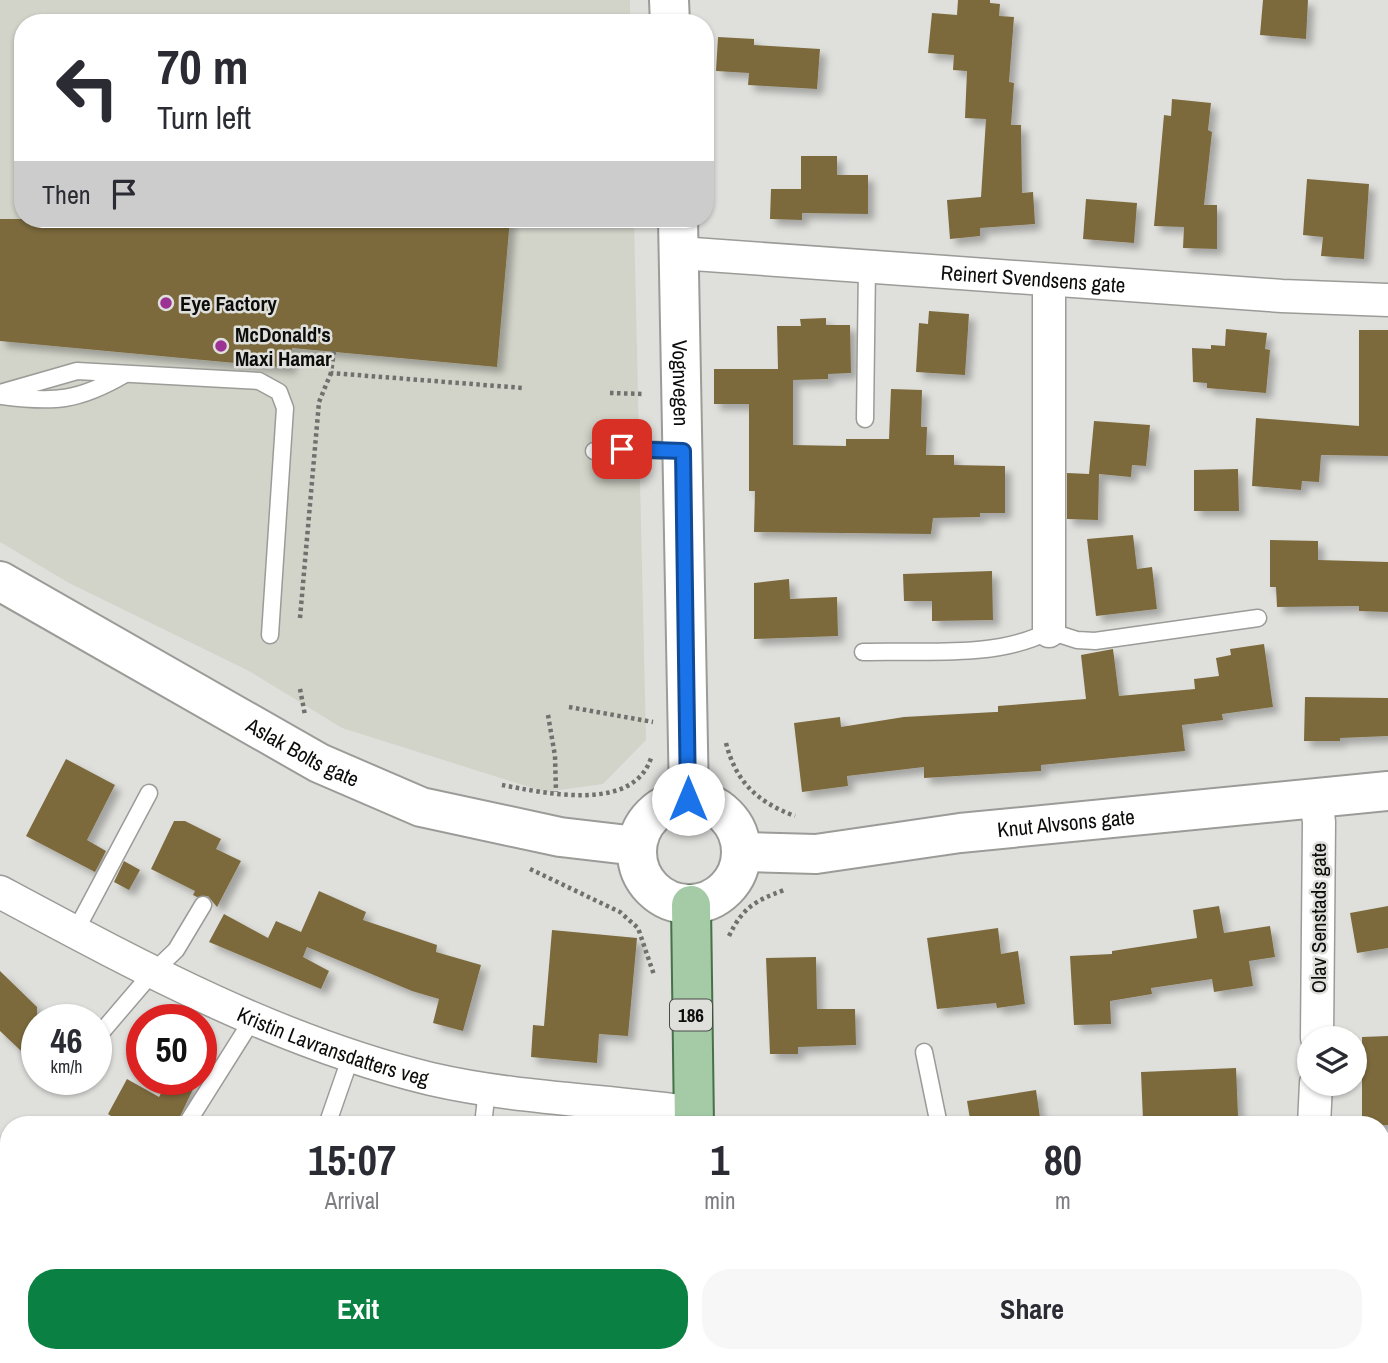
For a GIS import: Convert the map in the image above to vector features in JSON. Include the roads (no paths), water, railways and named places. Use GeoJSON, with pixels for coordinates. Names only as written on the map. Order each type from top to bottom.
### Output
{"type":"FeatureCollection","features":[{"type":"Feature","properties":{"kind":"main road","name":"Vognvegen"},"geometry":{"type":"LineString","coordinates":[[678,236],[688,799]]}},
{"type":"Feature","properties":{"kind":"main road","name":"Aslak Bolts gate"},"geometry":{"type":"LineString","coordinates":[[0,581],[319,763],[421,807],[560,837],[637,846]]}},
{"type":"Feature","properties":{"kind":"main road","name":"Knut Alvsons gate"},"geometry":{"type":"LineString","coordinates":[[742,852],[816,855],[960,833],[1388,791]]}},
{"type":"Feature","properties":{"kind":"main road"},"geometry":{"type":"LineString","coordinates":[[688,799],[705,802],[732,821],[740,835],[742,852],[740,869],[727,888],[707,902],[691,905],[673,902],[657,894],[645,880],[638,864],[637,846],[641,831],[660,808],[688,799]]}},
{"type":"Feature","properties":{"kind":"main road","name":"186"},"geometry":{"type":"LineString","coordinates":[[691,905],[694,1116]]}},
{"type":"Feature","properties":{"kind":"street","name":"Reinert Svendsens gate"},"geometry":{"type":"LineString","coordinates":[[678,236],[867,266],[1388,300]]}},
{"type":"Feature","properties":{"kind":"street"},"geometry":{"type":"LineString","coordinates":[[1049,279],[1049,631]]}},
{"type":"Feature","properties":{"kind":"street","name":"Olav Senstads gate"},"geometry":{"type":"LineString","coordinates":[[1316,798],[1319,822],[1317,1026]]}},
{"type":"Feature","properties":{"kind":"street","name":"Kristin Lavransdatters veg"},"geometry":{"type":"LineString","coordinates":[[0,892],[152,972],[328,1050],[432,1079],[546,1099],[672,1116]]}},
{"type":"Feature","properties":{"kind":"street"},"geometry":{"type":"LineString","coordinates":[[1314,1116],[1315,1096]]}},
{"type":"Feature","properties":{"kind":"lane"},"geometry":{"type":"LineString","coordinates":[[865,419],[867,266]]}},
{"type":"Feature","properties":{"kind":"lane"},"geometry":{"type":"LineString","coordinates":[[0,395],[77,371],[259,382],[279,393],[285,408],[270,635]]}},
{"type":"Feature","properties":{"kind":"lane"},"geometry":{"type":"LineString","coordinates":[[0,395],[48,402],[100,388],[125,374]]}},
{"type":"Feature","properties":{"kind":"lane"},"geometry":{"type":"LineString","coordinates":[[594,451],[683,451]]}},
{"type":"Feature","properties":{"kind":"lane"},"geometry":{"type":"LineString","coordinates":[[863,652],[1004,648],[1031,641],[1049,631],[1077,640],[1095,641],[1258,618]]}},
{"type":"Feature","properties":{"kind":"lane"},"geometry":{"type":"LineString","coordinates":[[75,932],[149,793]]}},
{"type":"Feature","properties":{"kind":"lane"},"geometry":{"type":"LineString","coordinates":[[112,1020],[152,972],[176,950],[203,905]]}},
{"type":"Feature","properties":{"kind":"lane"},"geometry":{"type":"LineString","coordinates":[[192,1116],[254,1017]]}},
{"type":"Feature","properties":{"kind":"lane"},"geometry":{"type":"LineString","coordinates":[[925,1052],[937,1116]]}},
{"type":"Feature","properties":{"kind":"lane"},"geometry":{"type":"LineString","coordinates":[[330,1116],[351,1056]]}},
{"type":"Feature","properties":{"kind":"lane"},"geometry":{"type":"LineString","coordinates":[[484,1116],[486,1089]]}},
{"type":"Feature","properties":{"kind":"place","name":"Eye Factory"},"geometry":{"type":"Point","coordinates":[166,303]}},
{"type":"Feature","properties":{"kind":"place","name":"McDonald's Maxi Hamar"},"geometry":{"type":"Point","coordinates":[221,346]}}]}
